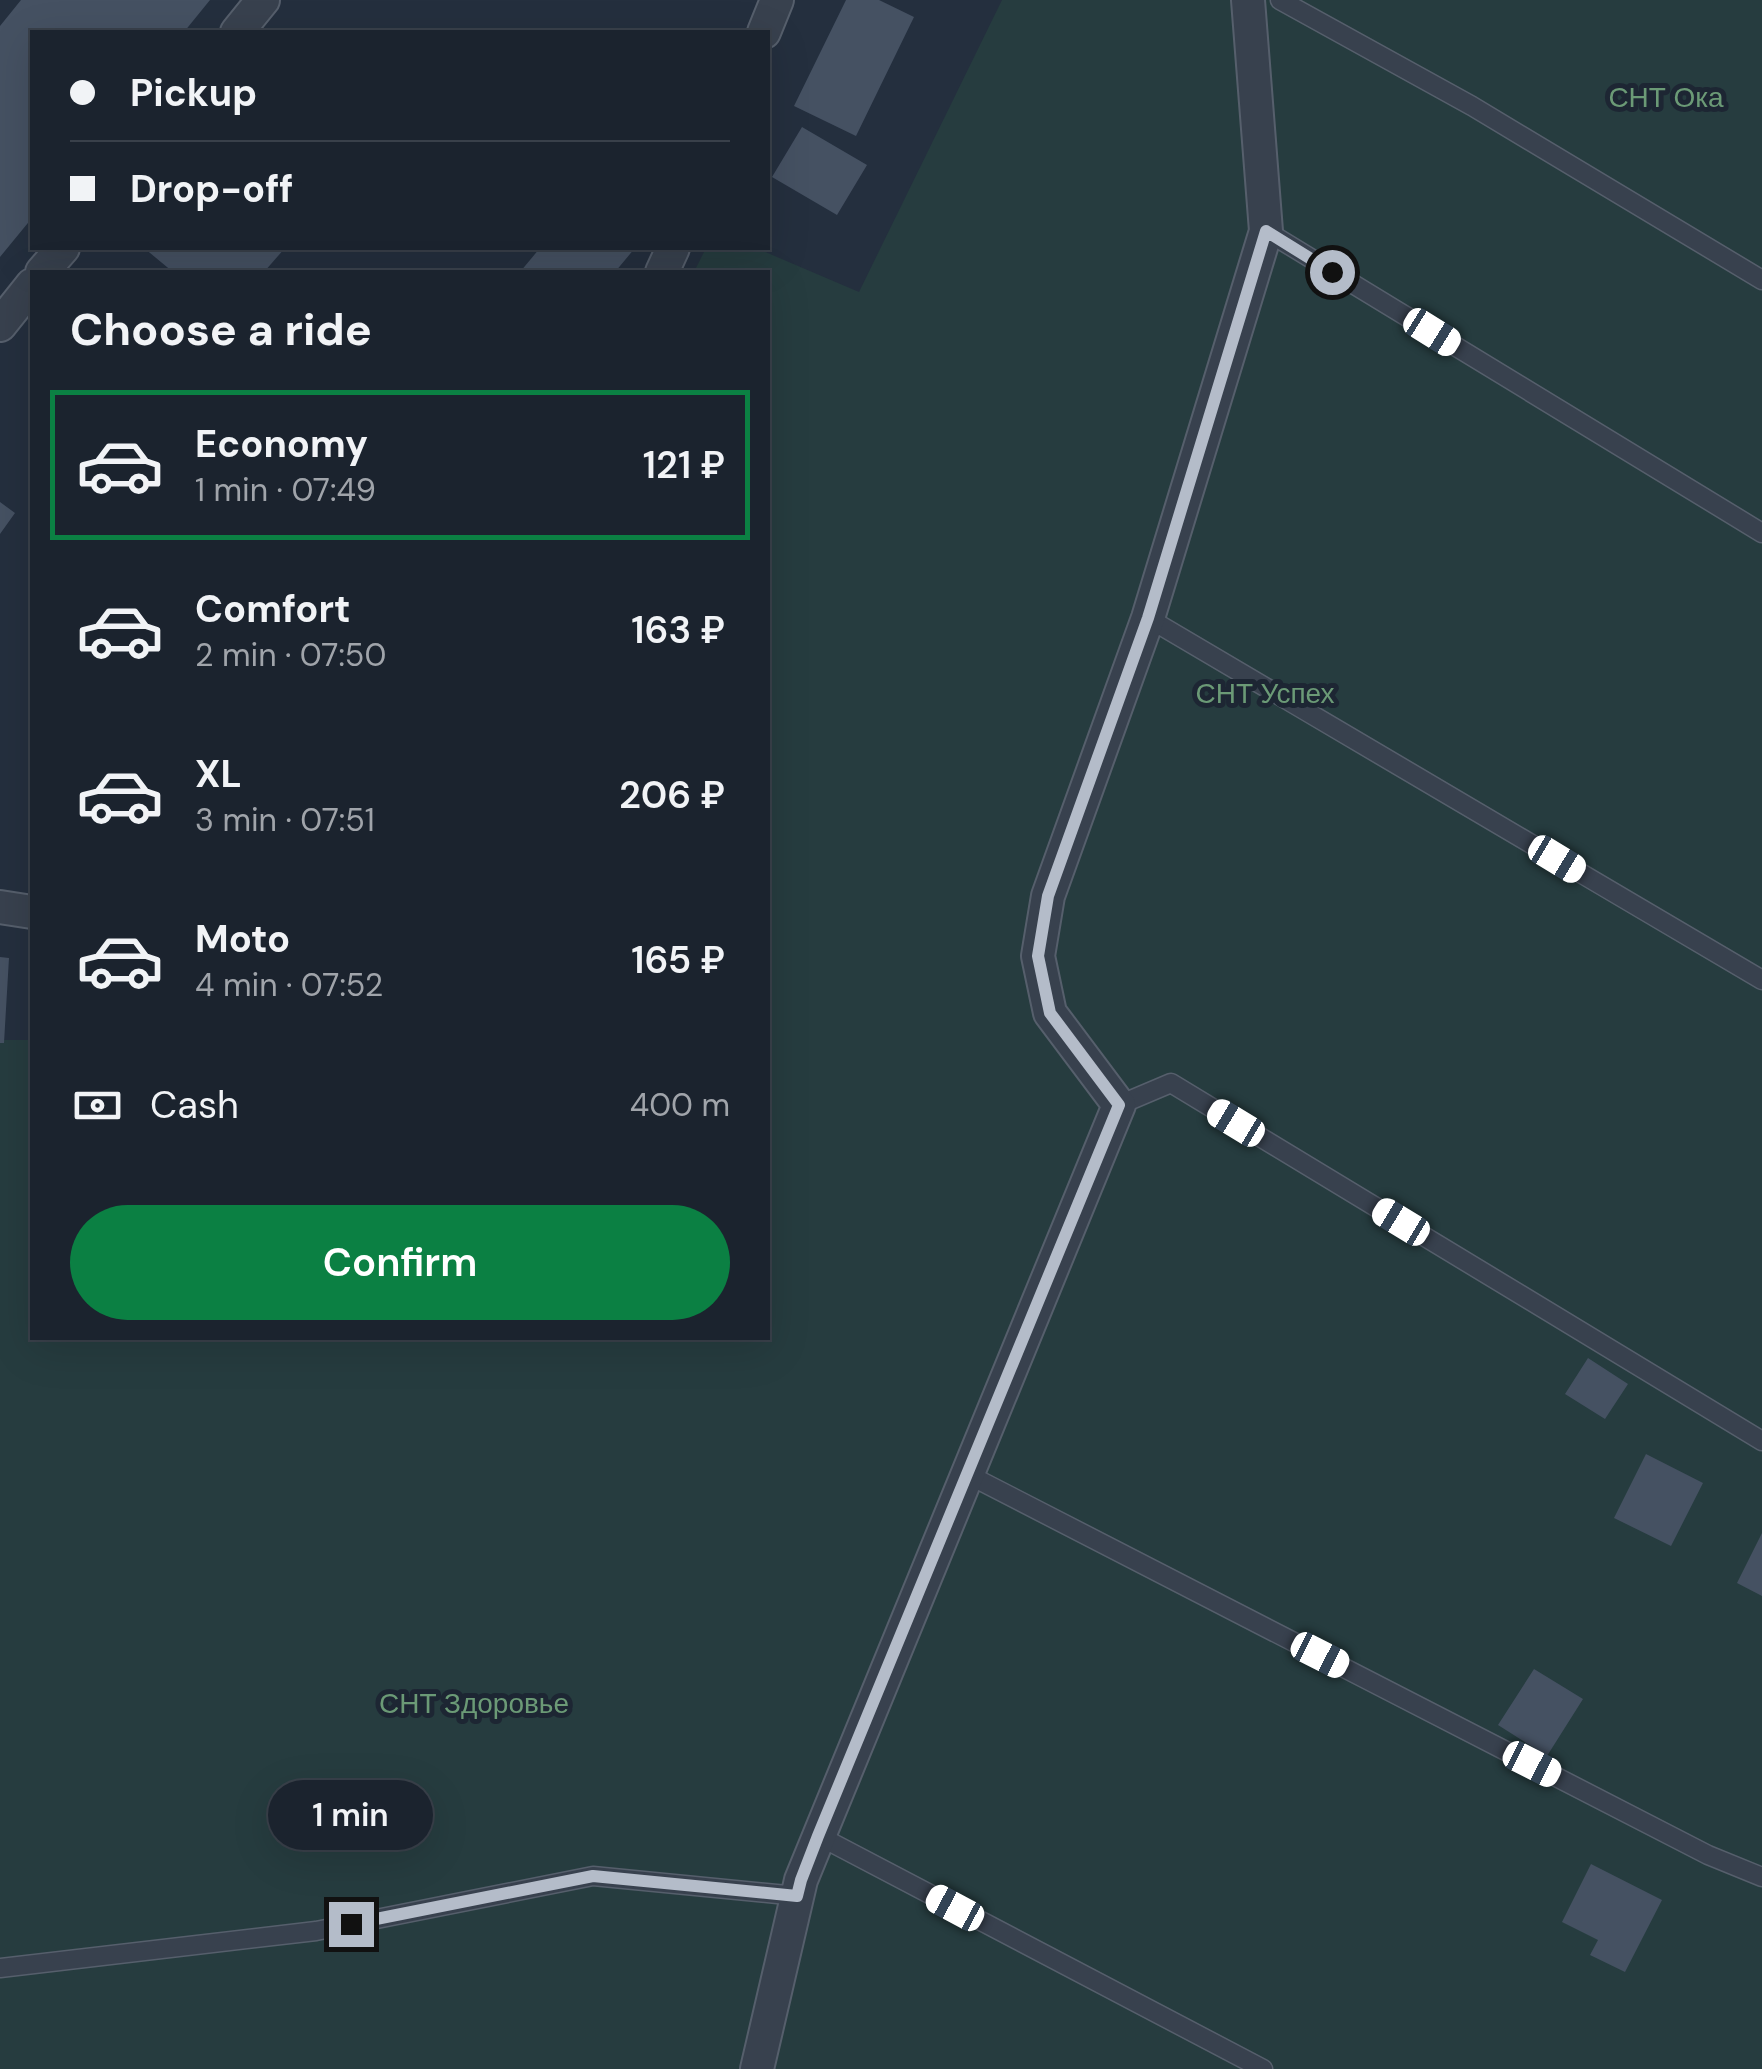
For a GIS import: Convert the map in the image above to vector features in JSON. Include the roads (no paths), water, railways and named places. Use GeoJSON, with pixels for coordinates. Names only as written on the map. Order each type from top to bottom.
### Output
{"type":"FeatureCollection","features":[{"type":"Feature","properties":{"kind":"street"},"geometry":{"type":"LineString","coordinates":[[239,30],[263,0]]}},
{"type":"Feature","properties":{"kind":"street"},"geometry":{"type":"LineString","coordinates":[[765,30],[777,0]]}},
{"type":"Feature","properties":{"kind":"street"},"geometry":{"type":"LineString","coordinates":[[757,2069],[801,1880],[1119,1105],[1050,1013],[1038,956],[1048,896],[1148,618],[1266,231],[1248,0]]}},
{"type":"Feature","properties":{"kind":"street"},"geometry":{"type":"LineString","coordinates":[[44,270],[61,250]]}},
{"type":"Feature","properties":{"kind":"street"},"geometry":{"type":"LineString","coordinates":[[0,325],[30,288]]}},
{"type":"Feature","properties":{"kind":"street"},"geometry":{"type":"LineString","coordinates":[[0,907],[30,912]]}},
{"type":"Feature","properties":{"kind":"lane"},"geometry":{"type":"LineString","coordinates":[[1280,0],[1472,106],[1762,280]]}},
{"type":"Feature","properties":{"kind":"lane"},"geometry":{"type":"LineString","coordinates":[[1266,231],[1762,533]]}},
{"type":"Feature","properties":{"kind":"lane"},"geometry":{"type":"LineString","coordinates":[[1148,618],[1762,980]]}},
{"type":"Feature","properties":{"kind":"lane"},"geometry":{"type":"LineString","coordinates":[[1119,1105],[1171,1084],[1762,1441]]}},
{"type":"Feature","properties":{"kind":"lane"},"geometry":{"type":"LineString","coordinates":[[968,1474],[1690,1846],[1762,1877]]}},
{"type":"Feature","properties":{"kind":"lane"},"geometry":{"type":"LineString","coordinates":[[818,1836],[1263,2069]]}},
{"type":"Feature","properties":{"kind":"lane"},"geometry":{"type":"LineString","coordinates":[[0,1968],[316,1931],[593,1876],[797,1896]]}},
{"type":"Feature","properties":{"kind":"park label","name":"СНТ Ока"},"geometry":{"type":"Point","coordinates":[1666,97]}},
{"type":"Feature","properties":{"kind":"park label","name":"СНТ Успех"},"geometry":{"type":"Point","coordinates":[1265,693]}},
{"type":"Feature","properties":{"kind":"park label","name":"СНТ Здоровье"},"geometry":{"type":"Point","coordinates":[474,1703]}}]}
